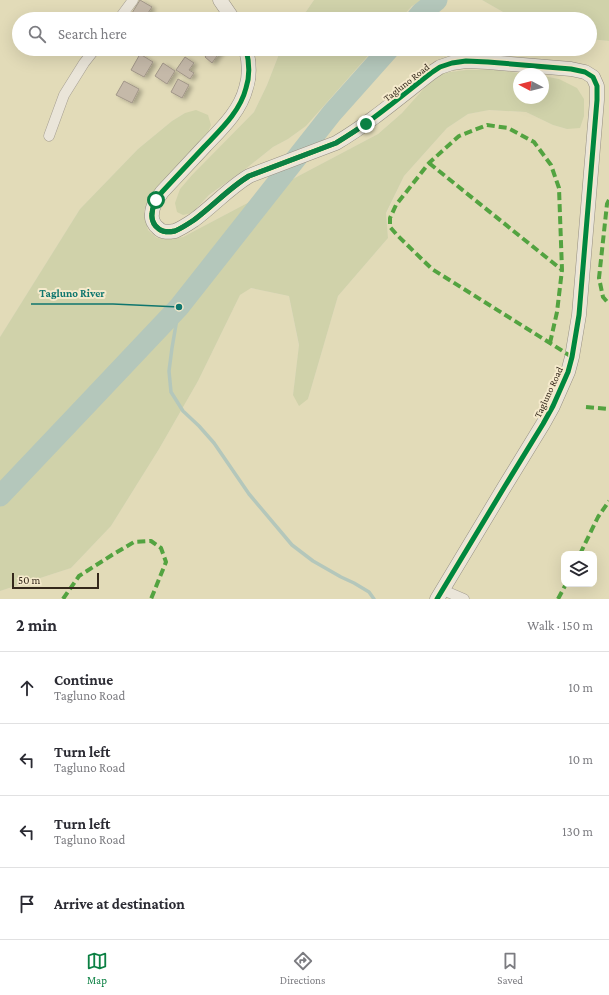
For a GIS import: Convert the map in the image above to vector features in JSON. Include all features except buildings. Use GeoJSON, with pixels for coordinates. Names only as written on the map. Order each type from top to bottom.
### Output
{"type":"FeatureCollection","features":[{"type":"Feature","properties":{"kind":"street"},"geometry":{"type":"LineString","coordinates":[[124,12],[133,0]]}},
{"type":"Feature","properties":{"kind":"street"},"geometry":{"type":"LineString","coordinates":[[220,0],[228,12]]}},
{"type":"Feature","properties":{"kind":"street"},"geometry":{"type":"LineString","coordinates":[[49,136],[64,95],[90,56]]}},
{"type":"Feature","properties":{"kind":"street","name":"Tagluno Road"},"geometry":{"type":"LineString","coordinates":[[248,56],[246,88],[231,118],[156,200],[153,208],[153,222],[162,232],[168,232],[185,226],[243,179],[336,143],[366,124],[431,72],[440,67],[466,61],[571,69],[585,72],[593,76],[597,86],[579,315],[572,358],[568,372],[553,406],[543,424],[440,594]]}},
{"type":"Feature","properties":{"kind":"street"},"geometry":{"type":"LineString","coordinates":[[440,594],[464,599]]}},
{"type":"Feature","properties":{"kind":"shaded area"},"geometry":{"type":"Polygon","coordinates":[[[0,0],[314,0],[306,12],[12,12],[12,56],[278,56],[254,112],[180,189],[192,213],[209,196],[273,147],[288,139],[306,126],[368,56],[597,56],[597,40],[609,41],[609,599],[0,599],[0,591],[71,568],[111,526],[159,449],[198,381],[240,295],[250,288],[289,296],[299,346],[293,395],[308,399],[338,296],[388,238],[386,214],[404,176],[447,128],[468,114],[488,110],[526,112],[553,125],[567,129],[559,79],[549,77],[549,68],[513,68],[513,72],[496,70],[466,70],[443,73],[378,134],[183,237],[170,239],[157,238],[148,230],[144,211],[151,195],[170,176],[185,113],[172,121],[138,149],[80,209],[0,337],[0,0]]]}},
{"type":"Feature","properties":{"kind":"shaded area"},"geometry":{"type":"Polygon","coordinates":[[[422,0],[482,0],[503,12],[406,12],[412,6],[422,0]]]}},
{"type":"Feature","properties":{"kind":"green space"},"geometry":{"type":"Polygon","coordinates":[[[314,0],[422,0],[412,6],[406,12],[306,12],[314,0]]]}},
{"type":"Feature","properties":{"kind":"green space"},"geometry":{"type":"Polygon","coordinates":[[[482,0],[609,0],[609,41],[597,40],[597,12],[503,12],[482,0]]]}},
{"type":"Feature","properties":{"kind":"green space"},"geometry":{"type":"Polygon","coordinates":[[[278,56],[368,56],[306,126],[288,139],[273,147],[209,195],[192,213],[183,215],[177,212],[175,203],[180,189],[254,112],[278,56]]]}},
{"type":"Feature","properties":{"kind":"green space"},"geometry":{"type":"Polygon","coordinates":[[[466,70],[496,70],[513,72],[513,104],[549,104],[549,77],[559,79],[577,88],[584,99],[584,116],[580,128],[567,129],[553,125],[526,112],[489,110],[468,114],[447,128],[404,176],[386,213],[388,238],[338,296],[308,399],[299,406],[293,395],[299,345],[289,296],[251,288],[240,295],[198,381],[159,449],[111,526],[71,568],[0,591],[0,337],[80,209],[138,149],[172,121],[185,113],[196,110],[208,115],[211,125],[207,135],[151,195],[144,211],[148,230],[157,238],[170,239],[183,237],[378,134],[402,113],[428,84],[443,73],[466,70]]]}},
{"type":"Feature","properties":{"kind":"waterway"},"geometry":{"type":"LineString","coordinates":[[422,12],[437,0]]}},
{"type":"Feature","properties":{"kind":"waterway"},"geometry":{"type":"LineString","coordinates":[[0,496],[179,307],[332,113],[383,56]]}},
{"type":"Feature","properties":{"kind":"waterway"},"geometry":{"type":"LineString","coordinates":[[179,307],[169,371],[171,392],[183,411],[214,443],[249,494],[292,545],[313,561],[369,592],[374,599]]}},
{"type":"Feature","properties":{"kind":"marked path"},"geometry":{"type":"LineString","coordinates":[[550,343],[557,312],[562,270],[559,188],[551,165],[534,142],[508,128],[487,125],[459,136],[429,163],[396,205],[390,218],[390,227],[432,269],[572,357]]}},
{"type":"Feature","properties":{"kind":"marked path"},"geometry":{"type":"LineString","coordinates":[[429,163],[562,270]]}},
{"type":"Feature","properties":{"kind":"marked path"},"geometry":{"type":"LineString","coordinates":[[609,200],[607,204],[599,278],[603,297],[609,304]]}},
{"type":"Feature","properties":{"kind":"marked path"},"geometry":{"type":"LineString","coordinates":[[586,407],[609,409]]}},
{"type":"Feature","properties":{"kind":"marked path"},"geometry":{"type":"LineString","coordinates":[[581,551],[598,517],[609,501]]}},
{"type":"Feature","properties":{"kind":"marked path"},"geometry":{"type":"LineString","coordinates":[[63,599],[79,576],[134,542],[151,541],[161,548],[166,562],[151,599]]}},
{"type":"Feature","properties":{"kind":"marked path"},"geometry":{"type":"LineString","coordinates":[[558,599],[564,587]]}},
{"type":"Feature","properties":{"kind":"cycle path"},"geometry":{"type":"LineString","coordinates":[[247,56],[249,74],[243,97],[239,105],[223,127],[162,192],[154,205],[152,220],[162,231],[175,231],[194,220],[249,176],[336,143],[373,118],[440,67],[466,61],[571,69],[585,72],[593,77],[597,86],[579,315],[568,372],[553,406],[543,424],[437,599]]}},
{"type":"Feature","properties":{"kind":"place","name":"Tagluno River"},"geometry":{"type":"Point","coordinates":[179,307]}},
{"type":"Feature","properties":{"kind":"route"},"geometry":{"type":"LineString","coordinates":[[156,200],[153,208],[153,222],[162,232],[175,230],[185,226],[200,215],[243,179],[336,143],[366,124]]}}]}
